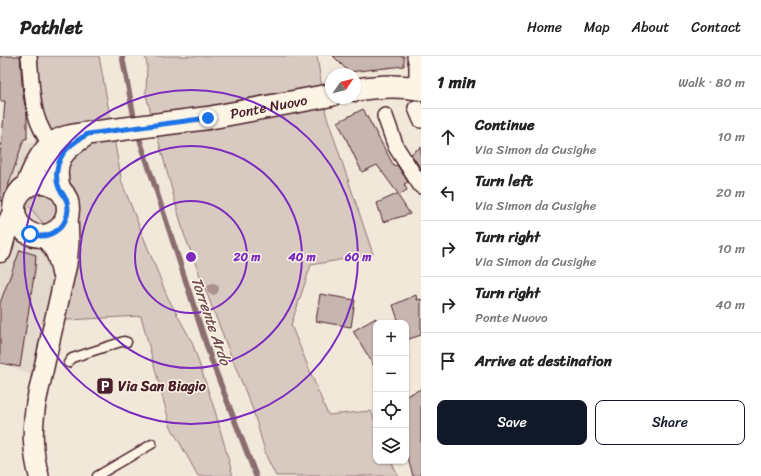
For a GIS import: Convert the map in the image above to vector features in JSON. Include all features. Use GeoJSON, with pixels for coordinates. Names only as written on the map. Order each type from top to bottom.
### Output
{"type":"FeatureCollection","features":[{"type":"Feature","properties":{"kind":"main road"},"geometry":{"type":"LineString","coordinates":[[361,89],[404,86],[419,98]]}},
{"type":"Feature","properties":{"kind":"main road","name":"Ponte Nuovo"},"geometry":{"type":"LineString","coordinates":[[54,153],[63,152],[86,134],[208,118],[325,96]]}},
{"type":"Feature","properties":{"kind":"main road"},"geometry":{"type":"LineString","coordinates":[[27,186],[38,160],[54,153],[59,189]]}},
{"type":"Feature","properties":{"kind":"main road"},"geometry":{"type":"LineString","coordinates":[[0,252],[4,245],[14,236],[20,234],[48,236],[61,228],[68,214],[68,205],[65,196],[59,189],[44,182],[27,186],[21,191],[14,204],[16,221],[22,228],[35,235]]}},
{"type":"Feature","properties":{"kind":"main road"},"geometry":{"type":"LineString","coordinates":[[0,252],[5,232],[14,212]]}},
{"type":"Feature","properties":{"kind":"street"},"geometry":{"type":"LineString","coordinates":[[29,56],[33,103],[37,118],[54,153]]}},
{"type":"Feature","properties":{"kind":"street"},"geometry":{"type":"LineString","coordinates":[[415,56],[419,98]]}},
{"type":"Feature","properties":{"kind":"street"},"geometry":{"type":"LineString","coordinates":[[385,116],[396,147],[421,186]]}},
{"type":"Feature","properties":{"kind":"street"},"geometry":{"type":"LineString","coordinates":[[39,476],[33,447],[33,423],[36,403],[67,264],[69,243],[68,214]]}},
{"type":"Feature","properties":{"kind":"street"},"geometry":{"type":"LineString","coordinates":[[35,235],[46,239],[56,252],[64,280]]}},
{"type":"Feature","properties":{"kind":"lane"},"geometry":{"type":"LineString","coordinates":[[68,363],[72,358],[124,341],[127,342]]}},
{"type":"Feature","properties":{"kind":"lane"},"geometry":{"type":"LineString","coordinates":[[97,476],[152,444]]}},
{"type":"Feature","properties":{"kind":"shaded area"},"geometry":{"type":"Polygon","coordinates":[[[32,56],[99,56],[122,183],[167,296],[192,342],[215,411],[233,476],[198,476],[170,425],[141,316],[50,321],[58,241],[22,198],[36,143],[37,107],[32,56]]]}},
{"type":"Feature","properties":{"kind":"shaded area"},"geometry":{"type":"Polygon","coordinates":[[[145,56],[317,56],[326,114],[373,254],[311,265],[291,325],[328,415],[371,411],[373,416],[373,464],[392,464],[398,476],[276,476],[267,458],[253,410],[184,234],[146,95],[147,64],[145,56]]]}},
{"type":"Feature","properties":{"kind":"shaded area"},"geometry":{"type":"Polygon","coordinates":[[[0,137],[36,143],[22,198],[58,241],[50,321],[31,375],[0,362],[0,263],[19,209],[0,202],[0,137]]]}},
{"type":"Feature","properties":{"kind":"building"},"geometry":{"type":"Polygon","coordinates":[[[0,56],[20,56],[23,96],[27,114],[27,139],[24,139],[3,201],[0,201],[0,150],[5,101],[0,101],[0,56]]]}},
{"type":"Feature","properties":{"kind":"building"},"geometry":{"type":"Polygon","coordinates":[[[333,56],[404,56],[404,66],[361,71],[361,68],[345,68],[333,56]]]}},
{"type":"Feature","properties":{"kind":"building"},"geometry":{"type":"Polygon","coordinates":[[[363,109],[394,166],[397,165],[408,182],[404,184],[407,190],[399,195],[377,165],[362,172],[338,122],[363,109]]]}},
{"type":"Feature","properties":{"kind":"building"},"geometry":{"type":"Polygon","coordinates":[[[421,147],[421,169],[411,154],[421,147]]]}},
{"type":"Feature","properties":{"kind":"building"},"geometry":{"type":"Polygon","coordinates":[[[397,194],[410,214],[383,222],[377,203],[397,194]]]}},
{"type":"Feature","properties":{"kind":"building"},"geometry":{"type":"Polygon","coordinates":[[[20,250],[36,255],[20,367],[0,363],[0,303],[20,250]]]}},
{"type":"Feature","properties":{"kind":"building"},"geometry":{"type":"Polygon","coordinates":[[[320,294],[355,300],[351,327],[316,321],[320,294]]]}},
{"type":"Feature","properties":{"kind":"building"},"geometry":{"type":"Polygon","coordinates":[[[416,295],[417,300],[421,299],[421,335],[409,339],[409,320],[398,320],[393,305],[416,295]]]}},
{"type":"Feature","properties":{"kind":"building"},"geometry":{"type":"Polygon","coordinates":[[[376,318],[376,320],[373,320],[373,364],[353,331],[376,318]]]}},
{"type":"Feature","properties":{"kind":"building"},"geometry":{"type":"Polygon","coordinates":[[[421,389],[421,476],[413,476],[409,462],[409,395],[421,389]]]}},
{"type":"Feature","properties":{"kind":"waterway","name":"Torrente Ardo"},"geometry":{"type":"LineString","coordinates":[[122,56],[135,122]]}},
{"type":"Feature","properties":{"kind":"waterway","name":"Torrente Ardo"},"geometry":{"type":"LineString","coordinates":[[137,131],[211,359],[256,476]]}},
{"type":"Feature","properties":{"kind":"place","name":"Via San Biagio"},"geometry":{"type":"Point","coordinates":[105,386]}},
{"type":"Feature","properties":{"kind":"route"},"geometry":{"type":"LineString","coordinates":[[30,234],[35,236],[48,236],[61,228],[65,221],[68,214],[68,205],[65,196],[59,189],[57,170],[63,152],[85,135],[208,118]]}}]}
